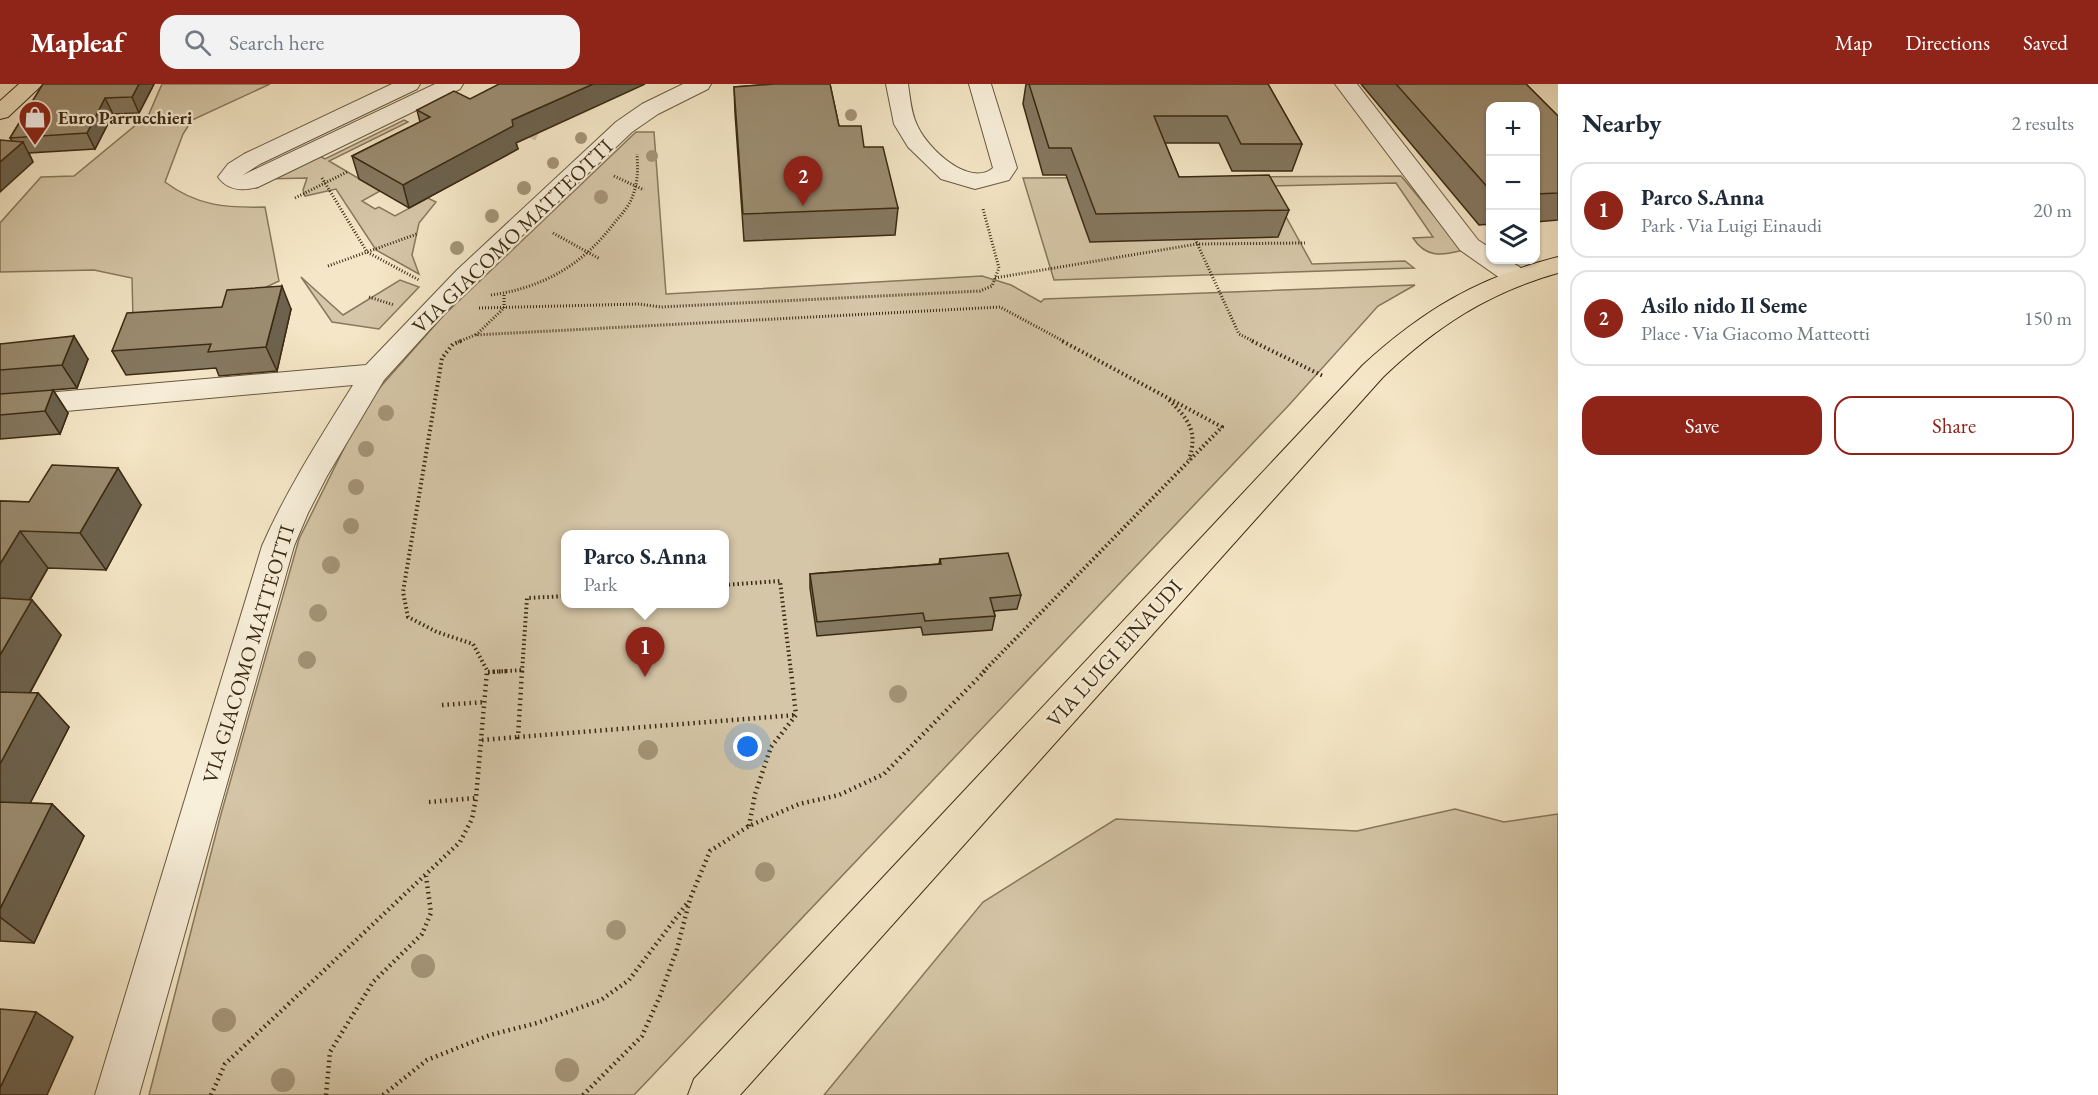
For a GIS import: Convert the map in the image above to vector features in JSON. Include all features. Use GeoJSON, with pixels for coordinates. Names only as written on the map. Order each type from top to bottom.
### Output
{"type":"FeatureCollection","features":[{"type":"Feature","properties":{"kind":"main road"},"geometry":{"type":"LineString","coordinates":[[0,112],[32,84]]}},
{"type":"Feature","properties":{"kind":"main road","name":"VIA LUIGI EINAUDI"},"geometry":{"type":"LineString","coordinates":[[710,1095],[1353,392],[1407,338],[1433,318],[1469,298],[1516,277],[1558,265]]}},
{"type":"Feature","properties":{"kind":"street"},"geometry":{"type":"LineString","coordinates":[[408,84],[252,159],[236,169],[230,177],[237,183],[250,182],[452,84]]}},
{"type":"Feature","properties":{"kind":"street","name":"VIA GIACOMO MATTEOTTI"},"geometry":{"type":"LineString","coordinates":[[117,1095],[278,546],[292,513],[350,410],[374,374],[433,309],[624,127],[650,109],[700,84]]}},
{"type":"Feature","properties":{"kind":"street"},"geometry":{"type":"LineString","coordinates":[[897,84],[905,124],[916,141],[949,174],[975,182],[1002,175],[1005,168],[980,84]]}},
{"type":"Feature","properties":{"kind":"street"},"geometry":{"type":"LineString","coordinates":[[1346,84],[1469,245],[1516,277]]}},
{"type":"Feature","properties":{"kind":"street"},"geometry":{"type":"LineString","coordinates":[[0,407],[374,374]]}},
{"type":"Feature","properties":{"kind":"path"},"geometry":{"type":"LineString","coordinates":[[485,295],[504,294],[545,281],[581,261],[613,226],[633,198],[638,168],[637,147]]}},
{"type":"Feature","properties":{"kind":"path"},"geometry":{"type":"LineString","coordinates":[[308,154],[367,252],[420,280]]}},
{"type":"Feature","properties":{"kind":"path"},"geometry":{"type":"LineString","coordinates":[[295,198],[347,172]]}},
{"type":"Feature","properties":{"kind":"path"},"geometry":{"type":"LineString","coordinates":[[607,173],[644,190]]}},
{"type":"Feature","properties":{"kind":"path"},"geometry":{"type":"LineString","coordinates":[[433,309],[639,304],[661,307],[980,291],[992,285],[999,268],[975,182]]}},
{"type":"Feature","properties":{"kind":"path"},"geometry":{"type":"LineString","coordinates":[[549,231],[600,259]]}},
{"type":"Feature","properties":{"kind":"path"},"geometry":{"type":"LineString","coordinates":[[328,266],[417,234]]}},
{"type":"Feature","properties":{"kind":"path"},"geometry":{"type":"LineString","coordinates":[[1195,239],[1239,334],[1353,392]]}},
{"type":"Feature","properties":{"kind":"path"},"geometry":{"type":"LineString","coordinates":[[996,278],[1197,244],[1305,243]]}},
{"type":"Feature","properties":{"kind":"path"},"geometry":{"type":"LineString","coordinates":[[475,335],[504,308],[504,294]]}},
{"type":"Feature","properties":{"kind":"path"},"geometry":{"type":"LineString","coordinates":[[211,1095],[225,1064],[426,876],[460,842],[472,819],[489,672],[473,644],[437,632],[408,617],[403,592],[442,358],[453,344],[475,335],[1000,307],[1222,427],[884,774],[839,795],[799,804],[749,826],[710,851],[690,899],[677,949],[660,996],[642,1036],[584,1095]]}},
{"type":"Feature","properties":{"kind":"path"},"geometry":{"type":"LineString","coordinates":[[1166,397],[1185,416],[1193,431],[1195,444],[1187,464]]}},
{"type":"Feature","properties":{"kind":"path"},"geometry":{"type":"LineString","coordinates":[[729,585],[780,581],[796,715],[771,747],[755,794],[749,826]]}},
{"type":"Feature","properties":{"kind":"path"},"geometry":{"type":"LineString","coordinates":[[518,737],[528,598],[561,596]]}},
{"type":"Feature","properties":{"kind":"path"},"geometry":{"type":"LineString","coordinates":[[489,672],[523,670]]}},
{"type":"Feature","properties":{"kind":"path"},"geometry":{"type":"LineString","coordinates":[[442,705],[486,702]]}},
{"type":"Feature","properties":{"kind":"path"},"geometry":{"type":"LineString","coordinates":[[482,740],[796,715]]}},
{"type":"Feature","properties":{"kind":"path"},"geometry":{"type":"LineString","coordinates":[[429,802],[476,798]]}},
{"type":"Feature","properties":{"kind":"path"},"geometry":{"type":"LineString","coordinates":[[326,1095],[330,1052],[373,982],[422,934],[431,913],[426,876]]}},
{"type":"Feature","properties":{"kind":"path"},"geometry":{"type":"LineString","coordinates":[[383,1095],[427,1060],[490,1035],[537,1023],[600,1000],[629,980],[690,899]]}},
{"type":"Feature","properties":{"kind":"shaded area"},"geometry":{"type":"Polygon","coordinates":[[[162,84],[270,84],[192,120],[183,134],[165,182],[189,196],[212,204],[265,207],[279,281],[212,313],[133,319],[132,278],[94,270],[0,272],[0,223],[41,177],[74,176],[149,114],[162,84]]]}},
{"type":"Feature","properties":{"kind":"shaded area"},"geometry":{"type":"Polygon","coordinates":[[[404,120],[408,122],[329,161],[380,191],[362,201],[375,209],[379,207],[395,216],[428,198],[436,202],[419,223],[412,255],[419,274],[376,250],[336,189],[305,196],[303,190],[307,178],[263,179],[257,188],[244,185],[314,153],[325,159],[404,120]]]}},
{"type":"Feature","properties":{"kind":"shaded area"},"geometry":{"type":"Polygon","coordinates":[[[636,132],[654,132],[666,294],[982,276],[1011,285],[1041,302],[1044,299],[1415,285],[1378,306],[1289,405],[634,1095],[149,1095],[221,814],[299,539],[367,402],[443,316],[636,132]]]}},
{"type":"Feature","properties":{"kind":"shaded area"},"geometry":{"type":"Polygon","coordinates":[[[1401,176],[1463,250],[1435,254],[1418,245],[1413,238],[1433,237],[1396,183],[1269,186],[1312,264],[1405,261],[1414,268],[1054,280],[1023,178],[1401,176]]]}},
{"type":"Feature","properties":{"kind":"shaded area"},"geometry":{"type":"Polygon","coordinates":[[[301,277],[343,315],[400,280],[419,287],[379,329],[332,322],[301,277]]]}},
{"type":"Feature","properties":{"kind":"shaded area"},"geometry":{"type":"Polygon","coordinates":[[[1455,809],[1504,822],[1558,814],[1558,1095],[824,1095],[983,902],[1116,819],[1357,831],[1455,809]]]}},
{"type":"Feature","properties":{"kind":"building"},"geometry":{"type":"Polygon","coordinates":[[[43,84],[139,84],[132,97],[105,98],[87,133],[10,138],[43,84]]]}},
{"type":"Feature","properties":{"kind":"building"},"geometry":{"type":"Polygon","coordinates":[[[499,84],[593,84],[512,120],[513,126],[403,185],[352,156],[430,117],[417,110],[454,91],[470,99],[499,84]]]}},
{"type":"Feature","properties":{"kind":"building"},"geometry":{"type":"Polygon","coordinates":[[[830,84],[839,126],[861,126],[864,147],[883,147],[898,208],[743,214],[734,87],[830,84]]]}},
{"type":"Feature","properties":{"kind":"building"},"geometry":{"type":"Polygon","coordinates":[[[1029,84],[1268,84],[1302,144],[1241,144],[1227,116],[1154,116],[1179,177],[1269,175],[1289,210],[1096,214],[1071,148],[1049,148],[1029,84]]]}},
{"type":"Feature","properties":{"kind":"building"},"geometry":{"type":"Polygon","coordinates":[[[1396,84],[1526,84],[1558,116],[1558,193],[1540,194],[1540,102],[1486,102],[1486,185],[1396,84]]]}},
{"type":"Feature","properties":{"kind":"building"},"geometry":{"type":"Polygon","coordinates":[[[0,140],[23,142],[0,162],[0,140]]]}},
{"type":"Feature","properties":{"kind":"building"},"geometry":{"type":"Polygon","coordinates":[[[282,286],[266,347],[208,352],[211,344],[112,351],[127,313],[222,307],[227,290],[282,286]]]}},
{"type":"Feature","properties":{"kind":"building"},"geometry":{"type":"Polygon","coordinates":[[[74,336],[62,365],[0,370],[0,344],[74,336]]]}},
{"type":"Feature","properties":{"kind":"building"},"geometry":{"type":"Polygon","coordinates":[[[53,390],[45,411],[0,415],[0,394],[53,390]]]}},
{"type":"Feature","properties":{"kind":"building"},"geometry":{"type":"Polygon","coordinates":[[[52,465],[118,468],[80,533],[20,531],[0,564],[0,501],[29,502],[52,465]]]}},
{"type":"Feature","properties":{"kind":"building"},"geometry":{"type":"Polygon","coordinates":[[[1008,553],[1021,595],[990,598],[995,616],[925,621],[923,613],[817,622],[810,574],[941,564],[940,559],[1008,553]]]}},
{"type":"Feature","properties":{"kind":"building"},"geometry":{"type":"Polygon","coordinates":[[[0,598],[32,600],[0,655],[0,598]]]}},
{"type":"Feature","properties":{"kind":"building"},"geometry":{"type":"Polygon","coordinates":[[[0,692],[38,693],[0,764],[0,692]]]}},
{"type":"Feature","properties":{"kind":"building"},"geometry":{"type":"Polygon","coordinates":[[[0,802],[52,804],[0,909],[0,802]]]}},
{"type":"Feature","properties":{"kind":"building"},"geometry":{"type":"Polygon","coordinates":[[[0,1009],[36,1012],[0,1088],[0,1009]]]}},
{"type":"Feature","properties":{"kind":"tunnel"},"geometry":{"type":"LineString","coordinates":[[519,119],[547,133]]}},
{"type":"Feature","properties":{"kind":"place","name":"Euro Parrucchieri"},"geometry":{"type":"Point","coordinates":[35,146]}},
{"type":"Feature","properties":{"kind":"place","name":"Asilo nido Il Seme"},"geometry":{"type":"Point","coordinates":[803,206]}},
{"type":"Feature","properties":{"kind":"place","name":"Parco S.Anna"},"geometry":{"type":"Point","coordinates":[645,677]}}]}
